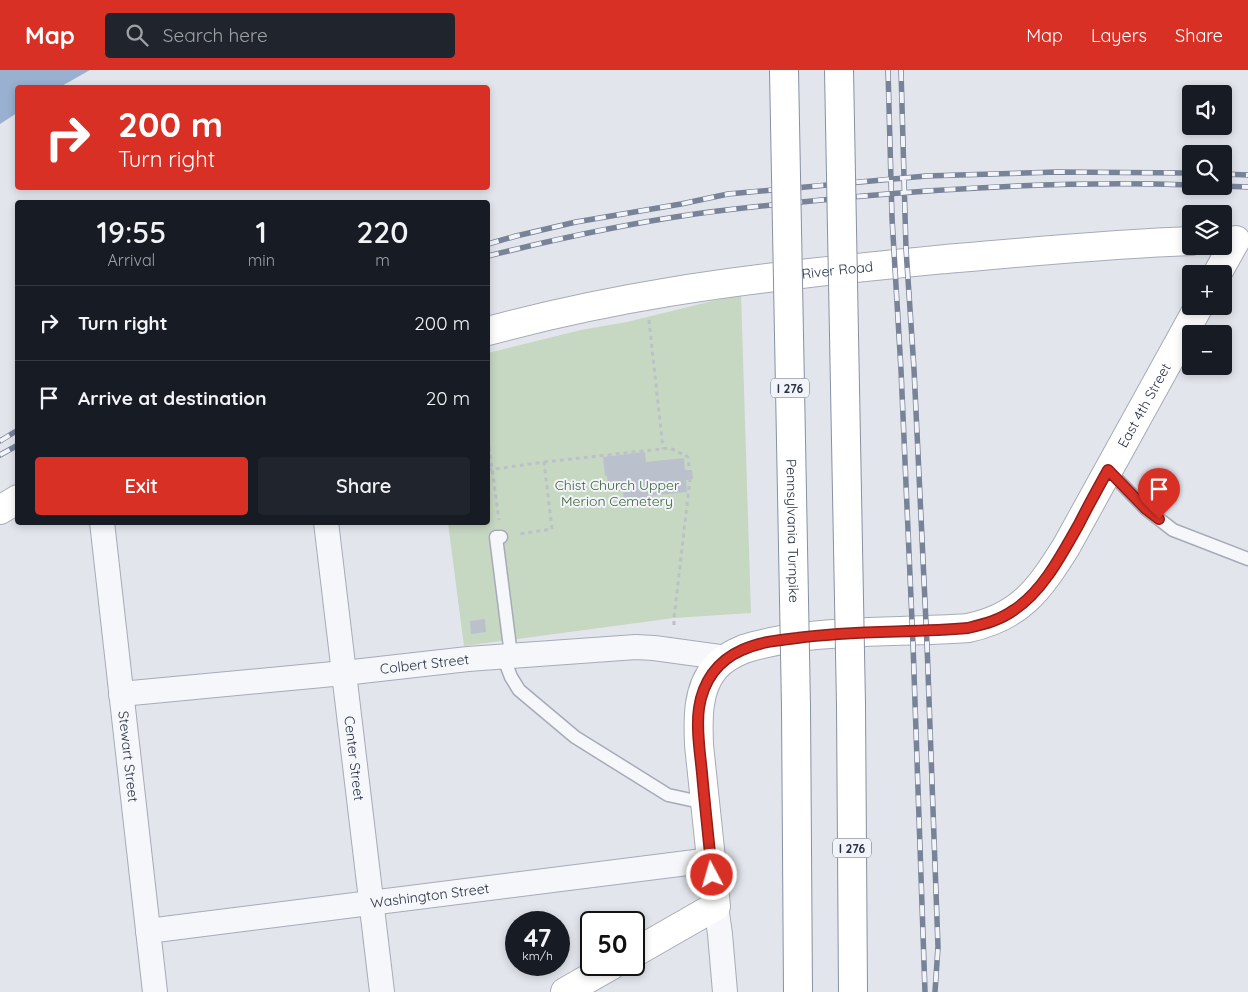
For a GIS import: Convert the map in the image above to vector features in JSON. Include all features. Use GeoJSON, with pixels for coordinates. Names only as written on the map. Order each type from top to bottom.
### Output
{"type":"FeatureCollection","features":[{"type":"Feature","properties":{"kind":"main road","name":"Pennsylvania Turnpike"},"geometry":{"type":"LineString","coordinates":[[784,70],[796,706],[798,992]]}},
{"type":"Feature","properties":{"kind":"main road","name":"I 276"},"geometry":{"type":"LineString","coordinates":[[839,70],[851,705],[853,992]]}},
{"type":"Feature","properties":{"kind":"main road"},"geometry":{"type":"LineString","coordinates":[[1222,265],[1236,240]]}},
{"type":"Feature","properties":{"kind":"main road","name":"River Road"},"geometry":{"type":"LineString","coordinates":[[490,331],[647,296],[760,279],[863,267],[1106,245],[1182,241]]}},
{"type":"Feature","properties":{"kind":"main road","name":"East 4th Street"},"geometry":{"type":"LineString","coordinates":[[716,906],[699,745],[699,709],[702,694],[707,681],[715,669],[727,658],[755,645],[845,633],[968,628],[1001,618],[1015,610],[1042,583],[1066,547],[1194,315]]}},
{"type":"Feature","properties":{"kind":"main road"},"geometry":{"type":"LineString","coordinates":[[0,510],[15,502]]}},
{"type":"Feature","properties":{"kind":"main road"},"geometry":{"type":"LineString","coordinates":[[645,947],[716,906]]}},
{"type":"Feature","properties":{"kind":"main road"},"geometry":{"type":"LineString","coordinates":[[565,992],[593,976]]}},
{"type":"Feature","properties":{"kind":"street","name":"Stewart Street"},"geometry":{"type":"LineString","coordinates":[[102,525],[155,992]]}},
{"type":"Feature","properties":{"kind":"street","name":"Center Street"},"geometry":{"type":"LineString","coordinates":[[326,525],[382,992]]}},
{"type":"Feature","properties":{"kind":"street","name":"Colbert Street"},"geometry":{"type":"LineString","coordinates":[[121,694],[468,659],[636,647],[727,658]]}},
{"type":"Feature","properties":{"kind":"street","name":"Washington Street"},"geometry":{"type":"LineString","coordinates":[[148,931],[711,860]]}},
{"type":"Feature","properties":{"kind":"street"},"geometry":{"type":"LineString","coordinates":[[716,906],[725,992]]}},
{"type":"Feature","properties":{"kind":"lane"},"geometry":{"type":"LineString","coordinates":[[1108,470],[1146,509],[1173,530],[1248,558]]}},
{"type":"Feature","properties":{"kind":"lane"},"geometry":{"type":"LineString","coordinates":[[502,536],[496,537],[507,656],[510,677],[519,690],[575,737],[668,795],[705,803]]}},
{"type":"Feature","properties":{"kind":"path"},"geometry":{"type":"LineString","coordinates":[[647,296],[662,449]]}},
{"type":"Feature","properties":{"kind":"path"},"geometry":{"type":"LineString","coordinates":[[544,462],[552,529],[502,536],[490,469],[544,462],[670,448],[688,457],[690,480],[674,618],[674,651]]}},
{"type":"Feature","properties":{"kind":"green space","name":"Chist Church Upper Merion Cemetery"},"geometry":{"type":"Polygon","coordinates":[[[741,294],[751,613],[674,618],[464,646],[448,525],[490,525],[490,353],[581,330],[627,322],[741,294]]]}},
{"type":"Feature","properties":{"kind":"water"},"geometry":{"type":"Polygon","coordinates":[[[0,70],[90,70],[64,85],[15,85],[15,114],[0,124],[0,70]]]}},
{"type":"Feature","properties":{"kind":"building"},"geometry":{"type":"Polygon","coordinates":[[[645,452],[646,462],[684,458],[685,470],[692,470],[693,479],[686,480],[687,492],[647,496],[648,505],[624,508],[623,490],[609,492],[603,457],[645,452]]]}},
{"type":"Feature","properties":{"kind":"building"},"geometry":{"type":"Polygon","coordinates":[[[485,619],[486,632],[471,634],[470,621],[485,619]]]}},
{"type":"Feature","properties":{"kind":"railway"},"geometry":{"type":"LineString","coordinates":[[888,70],[892,218],[901,370],[913,644],[925,992]]}},
{"type":"Feature","properties":{"kind":"railway"},"geometry":{"type":"LineString","coordinates":[[901,70],[906,249],[914,369],[927,644],[938,947],[935,992]]}},
{"type":"Feature","properties":{"kind":"railway"},"geometry":{"type":"LineString","coordinates":[[490,243],[576,222],[728,194],[926,176],[1057,172],[1182,173]]}},
{"type":"Feature","properties":{"kind":"railway"},"geometry":{"type":"LineString","coordinates":[[1232,174],[1248,175]]}},
{"type":"Feature","properties":{"kind":"railway"},"geometry":{"type":"LineString","coordinates":[[490,256],[643,222],[734,209],[894,193],[979,188],[1106,184],[1182,185]]}},
{"type":"Feature","properties":{"kind":"railway"},"geometry":{"type":"LineString","coordinates":[[1232,186],[1248,187]]}},
{"type":"Feature","properties":{"kind":"railway"},"geometry":{"type":"LineString","coordinates":[[0,441],[15,432]]}},
{"type":"Feature","properties":{"kind":"railway"},"geometry":{"type":"LineString","coordinates":[[0,455],[15,447]]}},
{"type":"Feature","properties":{"kind":"route"},"geometry":{"type":"LineString","coordinates":[[712,875],[699,745],[699,709],[707,681],[715,669],[727,658],[755,645],[782,640],[845,633],[968,628],[1001,618],[1015,610],[1042,583],[1066,547],[1108,470],[1146,509],[1159,519]]}}]}
